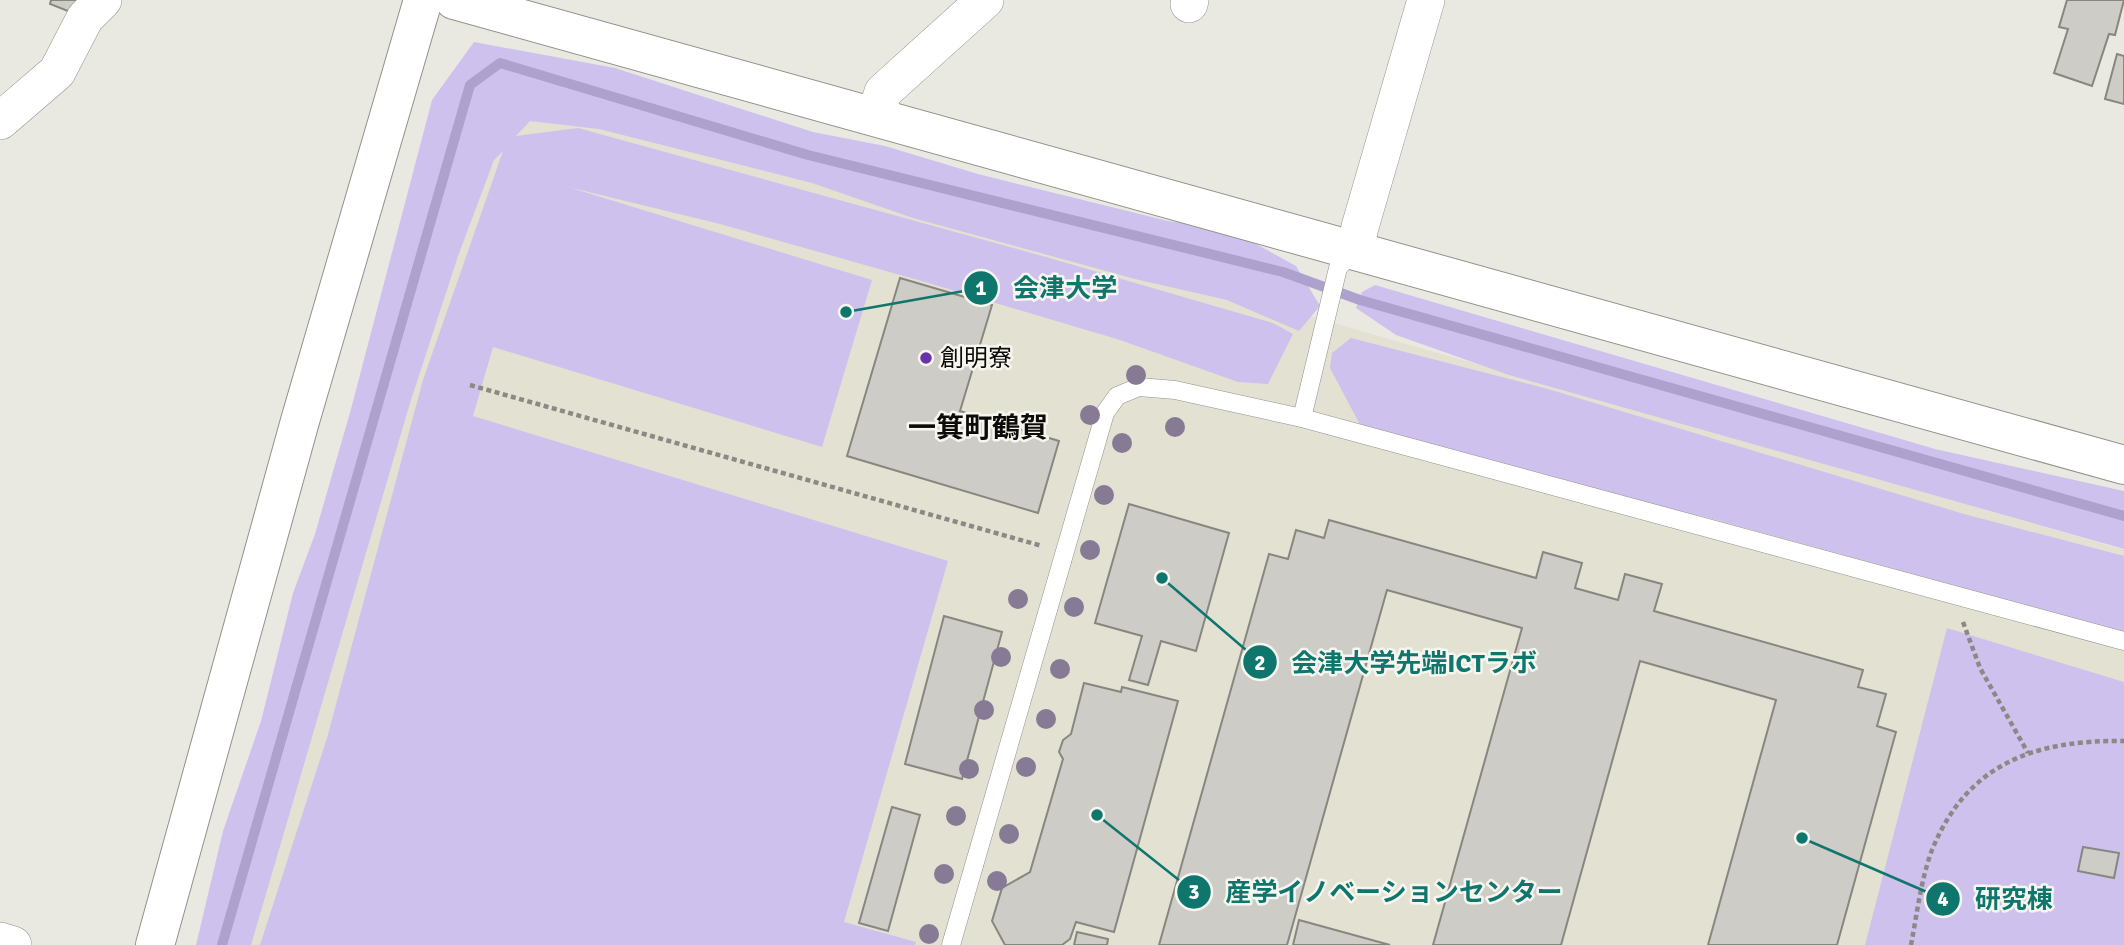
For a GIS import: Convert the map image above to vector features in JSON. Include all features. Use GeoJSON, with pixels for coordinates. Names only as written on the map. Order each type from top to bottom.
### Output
{"type":"FeatureCollection","features":[{"type":"Feature","properties":{"kind":"street"},"geometry":{"type":"LineString","coordinates":[[0,121],[57,72],[85,18],[103,0]]}},
{"type":"Feature","properties":{"kind":"street"},"geometry":{"type":"LineString","coordinates":[[155,945],[304,408],[423,0]]}},
{"type":"Feature","properties":{"kind":"street"},"geometry":{"type":"LineString","coordinates":[[454,0],[875,117],[1346,258],[2124,465]]}},
{"type":"Feature","properties":{"kind":"street"},"geometry":{"type":"LineString","coordinates":[[875,117],[883,92],[985,0]]}},
{"type":"Feature","properties":{"kind":"street"},"geometry":{"type":"LineString","coordinates":[[1346,258],[1426,0]]}},
{"type":"Feature","properties":{"kind":"street"},"geometry":{"type":"LineString","coordinates":[[0,941],[13,945]]}},
{"type":"Feature","properties":{"kind":"lane"},"geometry":{"type":"LineString","coordinates":[[1302,418],[1327,313],[1346,258]]}},
{"type":"Feature","properties":{"kind":"lane"},"geometry":{"type":"LineString","coordinates":[[951,945],[1105,413],[1117,396],[1139,387],[1175,390],[1302,418],[2124,641]]}},
{"type":"Feature","properties":{"kind":"path"},"geometry":{"type":"LineString","coordinates":[[470,385],[1064,552]]}},
{"type":"Feature","properties":{"kind":"path"},"geometry":{"type":"LineString","coordinates":[[1960,615],[1980,668],[2028,753]]}},
{"type":"Feature","properties":{"kind":"path"},"geometry":{"type":"LineString","coordinates":[[1911,945],[1932,852],[1946,822],[1965,796],[1994,768],[2035,750],[2101,741],[2124,741]]}},
{"type":"Feature","properties":{"kind":"shaded area"},"geometry":{"type":"Polygon","coordinates":[[[474,42],[615,68],[813,132],[885,146],[978,174],[1168,221],[1229,229],[1296,266],[1320,306],[1299,331],[1227,300],[1135,279],[913,218],[812,183],[599,129],[530,121],[516,136],[578,128],[1046,257],[1273,323],[1293,334],[1268,384],[1238,382],[1120,340],[918,280],[720,224],[568,187],[872,280],[822,447],[493,347],[473,416],[948,561],[844,922],[916,942],[915,945],[260,945],[327,738],[423,380],[503,151],[494,160],[458,256],[410,403],[251,945],[196,945],[223,831],[261,721],[293,593],[315,534],[351,409],[432,100],[474,42]]]}},
{"type":"Feature","properties":{"kind":"shaded area"},"geometry":{"type":"Polygon","coordinates":[[[467,74],[2124,550],[2124,945],[209,945],[467,74]]]}},
{"type":"Feature","properties":{"kind":"shaded area"},"geometry":{"type":"Polygon","coordinates":[[[1375,285],[1935,449],[2124,491],[2124,549],[1509,375],[1396,335],[1356,308],[1362,292],[1375,285]]]}},
{"type":"Feature","properties":{"kind":"shaded area"},"geometry":{"type":"Polygon","coordinates":[[[1351,338],[1548,389],[1964,514],[2124,556],[2124,632],[1705,517],[1481,467],[1366,436],[1330,368],[1332,353],[1351,338]]]}},
{"type":"Feature","properties":{"kind":"shaded area"},"geometry":{"type":"Polygon","coordinates":[[[1947,628],[2124,682],[2124,945],[1865,945],[1947,628]]]}},
{"type":"Feature","properties":{"kind":"building"},"geometry":{"type":"Polygon","coordinates":[[[51,0],[84,0],[78,15],[50,4],[51,0]]]}},
{"type":"Feature","properties":{"kind":"building"},"geometry":{"type":"Polygon","coordinates":[[[2067,0],[2124,0],[2115,35],[2109,34],[2092,86],[2054,73],[2068,29],[2059,27],[2067,0]]]}},
{"type":"Feature","properties":{"kind":"building"},"geometry":{"type":"Polygon","coordinates":[[[2117,54],[2124,56],[2124,104],[2105,99],[2117,54]]]}},
{"type":"Feature","properties":{"kind":"building","name":"創明寮"},"geometry":{"type":"Polygon","coordinates":[[[900,278],[992,305],[960,411],[1059,441],[1038,513],[847,456],[900,278]]]}},
{"type":"Feature","properties":{"kind":"building"},"geometry":{"type":"Polygon","coordinates":[[[1129,504],[1229,533],[1196,651],[1161,641],[1148,685],[1129,680],[1142,636],[1095,623],[1129,504]]]}},
{"type":"Feature","properties":{"kind":"building"},"geometry":{"type":"Polygon","coordinates":[[[1329,520],[1536,578],[1543,552],[1582,563],[1575,588],[1618,600],[1625,574],[1662,584],[1654,611],[1863,670],[1858,687],[1886,694],[1877,726],[1896,732],[1837,945],[1708,945],[1776,700],[1640,661],[1561,945],[1433,945],[1522,628],[1387,590],[1287,945],[1159,945],[1269,554],[1288,559],[1296,530],[1324,538],[1329,520]]]}},
{"type":"Feature","properties":{"kind":"building"},"geometry":{"type":"Polygon","coordinates":[[[944,616],[1002,632],[962,779],[905,764],[944,616]]]}},
{"type":"Feature","properties":{"kind":"building"},"geometry":{"type":"Polygon","coordinates":[[[1084,683],[1121,692],[1122,687],[1178,701],[1114,932],[1076,922],[1070,939],[1062,945],[1005,945],[992,921],[1002,888],[1030,872],[1063,759],[1059,752],[1063,740],[1071,734],[1084,683]]]}},
{"type":"Feature","properties":{"kind":"building"},"geometry":{"type":"Polygon","coordinates":[[[892,807],[920,815],[888,931],[859,923],[892,807]]]}},
{"type":"Feature","properties":{"kind":"building"},"geometry":{"type":"Polygon","coordinates":[[[2083,847],[2119,853],[2114,878],[2078,871],[2083,847]]]}},
{"type":"Feature","properties":{"kind":"building"},"geometry":{"type":"Polygon","coordinates":[[[1299,920],[1390,945],[1293,945],[1299,920]]]}},
{"type":"Feature","properties":{"kind":"building"},"geometry":{"type":"Polygon","coordinates":[[[1077,932],[1108,939],[1107,945],[1074,945],[1077,932]]]}},
{"type":"Feature","properties":{"kind":"waterway"},"geometry":{"type":"LineString","coordinates":[[222,945],[470,85],[500,63],[808,155],[1283,272],[1360,300],[2124,516]]}},
{"type":"Feature","properties":{"kind":"place","name":"会津大学"},"geometry":{"type":"Point","coordinates":[846,312]}},
{"type":"Feature","properties":{"kind":"place","name":"創明寮"},"geometry":{"type":"Point","coordinates":[926,358]}},
{"type":"Feature","properties":{"kind":"place","name":"会津大学先端ICTラボ"},"geometry":{"type":"Point","coordinates":[1162,578]}},
{"type":"Feature","properties":{"kind":"place","name":"産学イノベーションセンター"},"geometry":{"type":"Point","coordinates":[1097,815]}},
{"type":"Feature","properties":{"kind":"place","name":"研究棟"},"geometry":{"type":"Point","coordinates":[1802,838]}},
{"type":"Feature","properties":{"kind":"district","name":"一箕町鶴賀"},"geometry":{"type":"Point","coordinates":[978,428]}}]}
